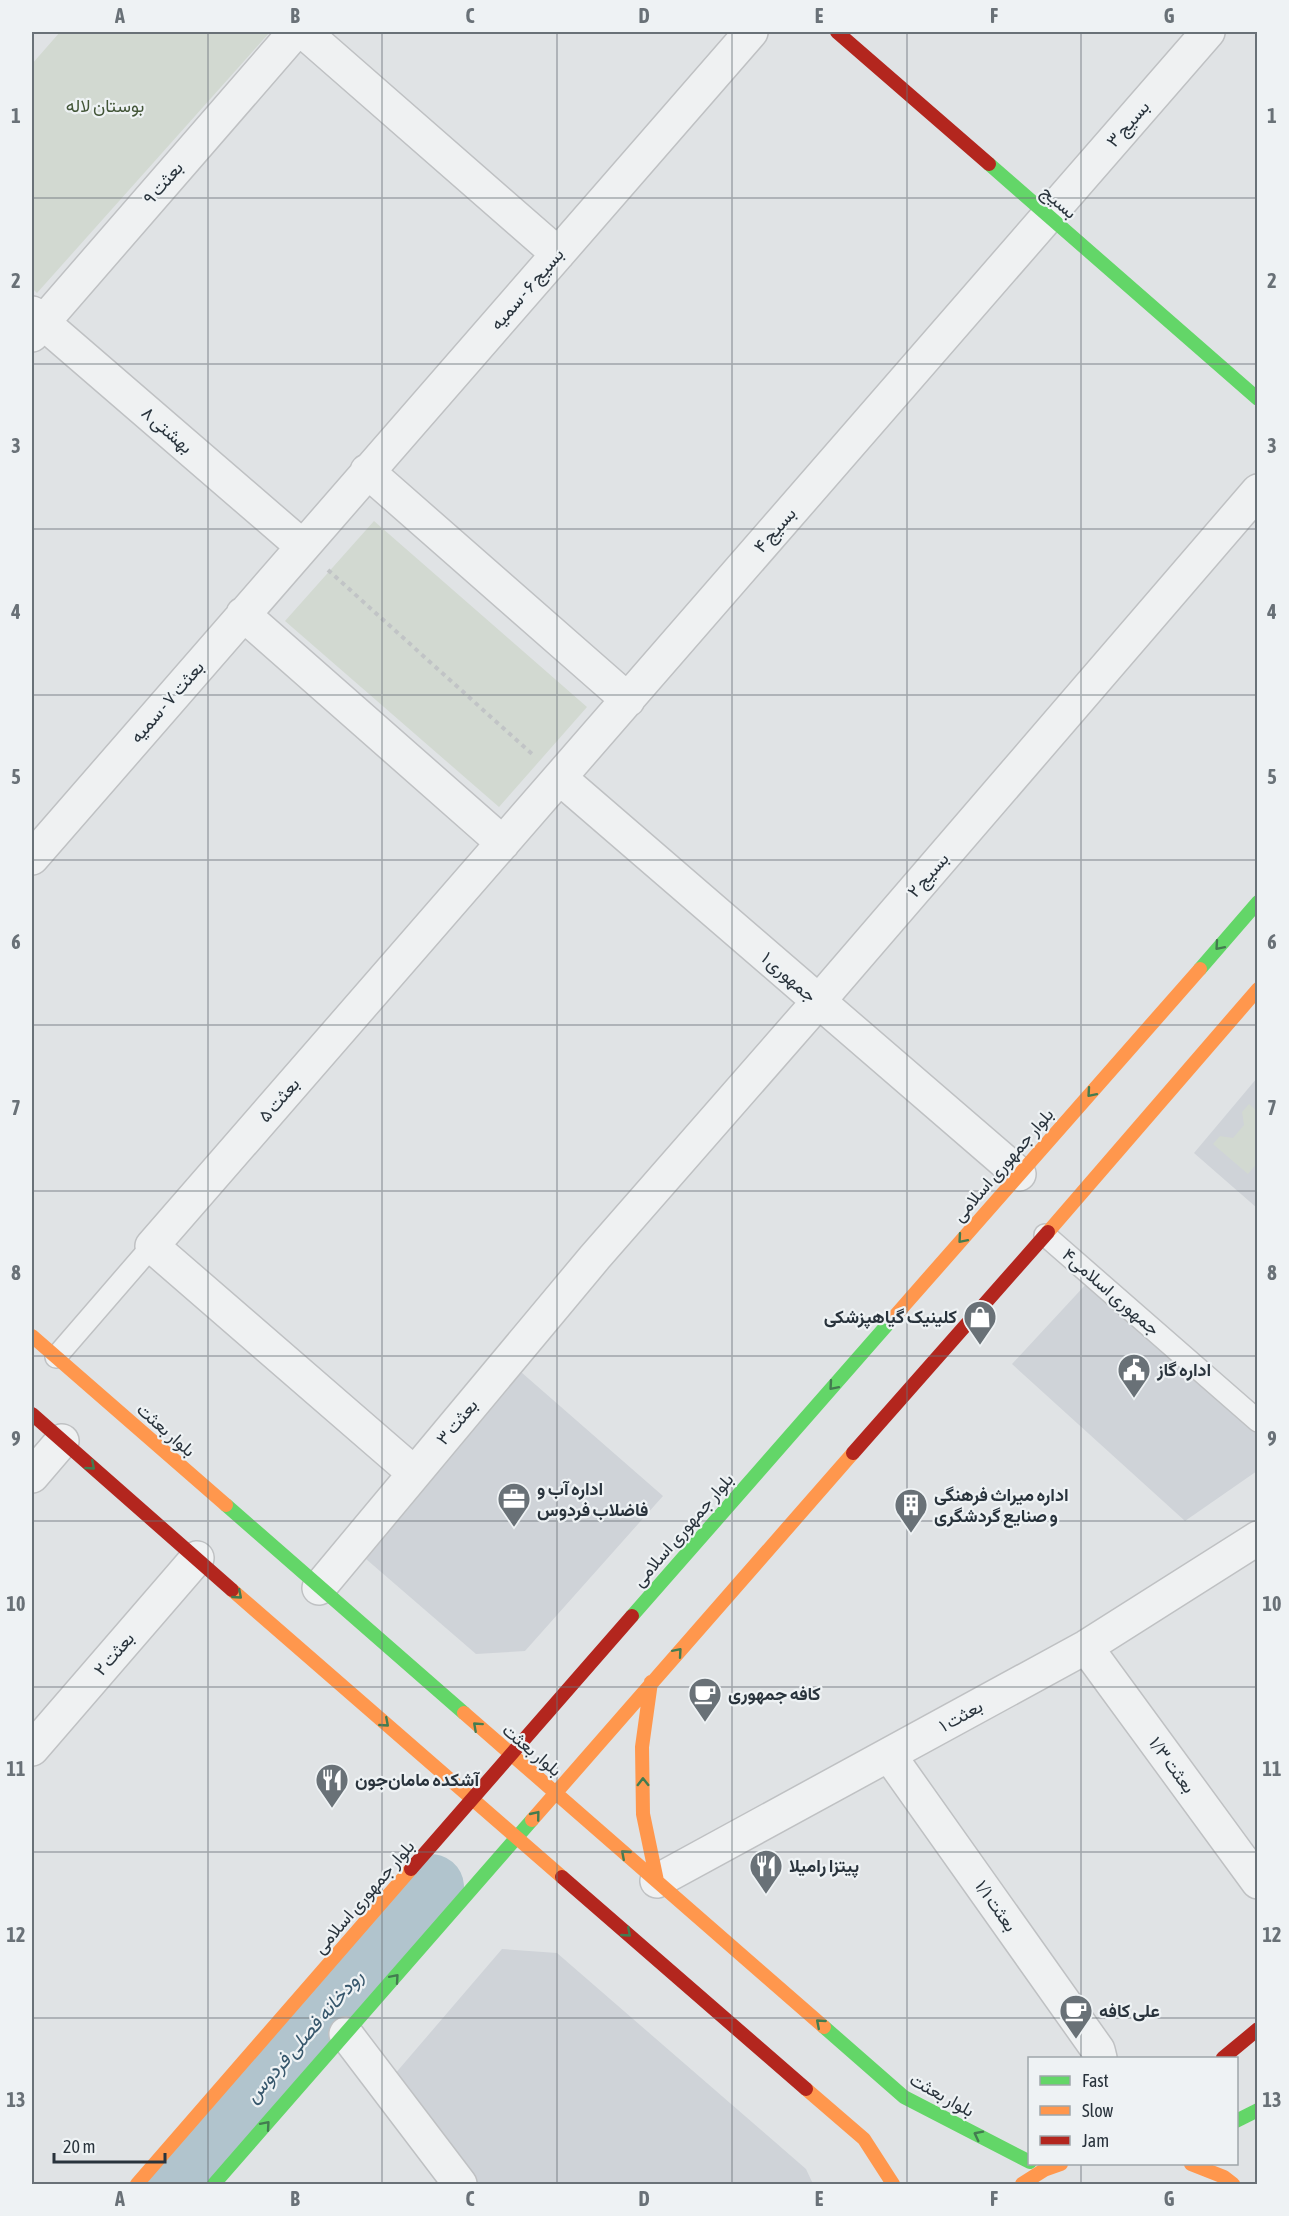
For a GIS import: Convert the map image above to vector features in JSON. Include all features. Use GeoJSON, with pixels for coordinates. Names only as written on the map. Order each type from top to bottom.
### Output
{"type":"FeatureCollection","features":[{"type":"Feature","properties":{"kind":"main road","name":"بسیج"},"geometry":{"type":"LineString","coordinates":[[837,32],[1257,399]]}},
{"type":"Feature","properties":{"kind":"main road","name":"بلوار جمهوری اسلامی"},"geometry":{"type":"LineString","coordinates":[[137,2184],[1257,902]]}},
{"type":"Feature","properties":{"kind":"main road"},"geometry":{"type":"LineString","coordinates":[[214,2184],[1257,990]]}},
{"type":"Feature","properties":{"kind":"main road","name":"بلوار بعثت"},"geometry":{"type":"LineString","coordinates":[[32,1336],[904,2097],[1028,2161]]}},
{"type":"Feature","properties":{"kind":"main road"},"geometry":{"type":"LineString","coordinates":[[32,1414],[864,2139],[893,2184]]}},
{"type":"Feature","properties":{"kind":"main road"},"geometry":{"type":"LineString","coordinates":[[651,1682],[642,1747],[644,1814],[657,1881]]}},
{"type":"Feature","properties":{"kind":"main road"},"geometry":{"type":"LineString","coordinates":[[1224,2057],[1257,2029]]}},
{"type":"Feature","properties":{"kind":"main road"},"geometry":{"type":"LineString","coordinates":[[1238,2120],[1257,2110]]}},
{"type":"Feature","properties":{"kind":"main road"},"geometry":{"type":"LineString","coordinates":[[1022,2184],[1035,2165]]}},
{"type":"Feature","properties":{"kind":"main road"},"geometry":{"type":"LineString","coordinates":[[1196,2165],[1224,2177],[1233,2184]]}},
{"type":"Feature","properties":{"kind":"street","name":"بعثت ۹"},"geometry":{"type":"LineString","coordinates":[[35,323],[295,32]]}},
{"type":"Feature","properties":{"kind":"street"},"geometry":{"type":"LineString","coordinates":[[304,32],[558,254]]}},
{"type":"Feature","properties":{"kind":"street","name":"بسیج ۶ - سمیه"},"geometry":{"type":"LineString","coordinates":[[302,546],[752,32]]}},
{"type":"Feature","properties":{"kind":"street","name":"بسیج ۳"},"geometry":{"type":"LineString","coordinates":[[1048,216],[1208,32]]}},
{"type":"Feature","properties":{"kind":"street","name":"بسیج ۴"},"geometry":{"type":"LineString","coordinates":[[503,843],[1048,216]]}},
{"type":"Feature","properties":{"kind":"street","name":"بهشتی ۸"},"geometry":{"type":"LineString","coordinates":[[35,323],[302,546]]}},
{"type":"Feature","properties":{"kind":"street"},"geometry":{"type":"LineString","coordinates":[[367,471],[628,700]]}},
{"type":"Feature","properties":{"kind":"street","name":"بسیج ۲"},"geometry":{"type":"LineString","coordinates":[[595,1257],[818,1002],[1257,491]]}},
{"type":"Feature","properties":{"kind":"street","name":"بعثت ۷ - سمیه"},"geometry":{"type":"LineString","coordinates":[[32,858],[302,546]]}},
{"type":"Feature","properties":{"kind":"street"},"geometry":{"type":"LineString","coordinates":[[243,614],[503,843]]}},
{"type":"Feature","properties":{"kind":"street","name":"جمهوری ۱"},"geometry":{"type":"LineString","coordinates":[[560,778],[1019,1174]]}},
{"type":"Feature","properties":{"kind":"street","name":"بعثت ۵"},"geometry":{"type":"LineString","coordinates":[[152,1246],[503,843]]}},
{"type":"Feature","properties":{"kind":"street"},"geometry":{"type":"LineString","coordinates":[[152,1246],[414,1473]]}},
{"type":"Feature","properties":{"kind":"street","name":"بعثت ۳"},"geometry":{"type":"LineString","coordinates":[[319,1588],[595,1257]]}},
{"type":"Feature","properties":{"kind":"street"},"geometry":{"type":"LineString","coordinates":[[32,1476],[62,1441]]}},
{"type":"Feature","properties":{"kind":"street","name":"بعثت ۱"},"geometry":{"type":"LineString","coordinates":[[657,1881],[1086,1647],[1257,1538]]}},
{"type":"Feature","properties":{"kind":"street","name":"بعثت ۲"},"geometry":{"type":"LineString","coordinates":[[32,1749],[197,1558]]}},
{"type":"Feature","properties":{"kind":"street","name":"بعثت ۱/۳"},"geometry":{"type":"LineString","coordinates":[[1086,1647],[1257,1882]]}},
{"type":"Feature","properties":{"kind":"street","name":"بعثت ۱/۱"},"geometry":{"type":"LineString","coordinates":[[889,1755],[1098,2050],[1100,2057]]}},
{"type":"Feature","properties":{"kind":"street"},"geometry":{"type":"LineString","coordinates":[[346,2034],[460,2184]]}},
{"type":"Feature","properties":{"kind":"lane","name":"جمهوری اسلامی۴"},"geometry":{"type":"LineString","coordinates":[[1045,1235],[1257,1421]]}},
{"type":"Feature","properties":{"kind":"lane","name":"بعثت ۵"},"geometry":{"type":"LineString","coordinates":[[56,1358],[152,1246]]}},
{"type":"Feature","properties":{"kind":"path"},"geometry":{"type":"LineString","coordinates":[[302,546],[560,778]]}},
{"type":"Feature","properties":{"kind":"shaded area"},"geometry":{"type":"Polygon","coordinates":[[[1257,1078],[1257,1208],[1194,1153],[1257,1078]]]}},
{"type":"Feature","properties":{"kind":"shaded area","name":"اداره گاز"},"geometry":{"type":"Polygon","coordinates":[[[1088,1282],[1257,1433],[1257,1471],[1185,1521],[1012,1364],[1088,1282]]]}},
{"type":"Feature","properties":{"kind":"shaded area","name":"اداره آب و فاضلاب فردوس"},"geometry":{"type":"Polygon","coordinates":[[[521,1372],[663,1496],[525,1651],[476,1654],[366,1559],[521,1372]]]}},
{"type":"Feature","properties":{"kind":"shaded area"},"geometry":{"type":"Polygon","coordinates":[[[502,1949],[557,1953],[806,2169],[813,2184],[477,2184],[394,2075],[502,1949]]]}},
{"type":"Feature","properties":{"kind":"green space","name":"بوستان لاله"},"geometry":{"type":"Polygon","coordinates":[[[60,32],[270,32],[37,293],[32,288],[32,64],[60,32]]]}},
{"type":"Feature","properties":{"kind":"green space"},"geometry":{"type":"Polygon","coordinates":[[[374,521],[587,707],[499,807],[285,621],[374,521]]]}},
{"type":"Feature","properties":{"kind":"green space"},"geometry":{"type":"Polygon","coordinates":[[[1249,1104],[1257,1111],[1258,1162],[1248,1174],[1213,1144],[1220,1136],[1233,1138],[1244,1125],[1242,1112],[1249,1104]]]}},
{"type":"Feature","properties":{"kind":"waterway","name":"رودخانه فصلی فردوس"},"geometry":{"type":"LineString","coordinates":[[176,2184],[431,1887]]}},
{"type":"Feature","properties":{"kind":"traffic: fast"},"geometry":{"type":"LineString","coordinates":[[989,164],[1258,399]]}},
{"type":"Feature","properties":{"kind":"traffic: fast"},"geometry":{"type":"LineString","coordinates":[[1200,969],[1258,902]]}},
{"type":"Feature","properties":{"kind":"traffic: fast"},"geometry":{"type":"LineString","coordinates":[[632,1616],[894,1317]]}},
{"type":"Feature","properties":{"kind":"traffic: fast"},"geometry":{"type":"LineString","coordinates":[[226,1505],[464,1713]]}},
{"type":"Feature","properties":{"kind":"traffic: fast"},"geometry":{"type":"LineString","coordinates":[[214,2184],[532,1820]]}},
{"type":"Feature","properties":{"kind":"traffic: fast"},"geometry":{"type":"LineString","coordinates":[[824,2027],[904,2097],[1028,2161]]}},
{"type":"Feature","properties":{"kind":"traffic: fast"},"geometry":{"type":"LineString","coordinates":[[1238,2120],[1258,2110]]}},
{"type":"Feature","properties":{"kind":"traffic: slow"},"geometry":{"type":"LineString","coordinates":[[894,1317],[1200,969]]}},
{"type":"Feature","properties":{"kind":"traffic: slow"},"geometry":{"type":"LineString","coordinates":[[1048,1232],[1258,989]]}},
{"type":"Feature","properties":{"kind":"traffic: slow"},"geometry":{"type":"LineString","coordinates":[[32,1336],[226,1505]]}},
{"type":"Feature","properties":{"kind":"traffic: slow"},"geometry":{"type":"LineString","coordinates":[[532,1820],[853,1453]]}},
{"type":"Feature","properties":{"kind":"traffic: slow"},"geometry":{"type":"LineString","coordinates":[[232,1590],[562,1877]]}},
{"type":"Feature","properties":{"kind":"traffic: slow"},"geometry":{"type":"LineString","coordinates":[[651,1682],[642,1747],[643,1814],[657,1881]]}},
{"type":"Feature","properties":{"kind":"traffic: slow"},"geometry":{"type":"LineString","coordinates":[[464,1713],[824,2027]]}},
{"type":"Feature","properties":{"kind":"traffic: slow"},"geometry":{"type":"LineString","coordinates":[[137,2184],[411,1869]]}},
{"type":"Feature","properties":{"kind":"traffic: slow"},"geometry":{"type":"LineString","coordinates":[[806,2089],[864,2139],[893,2184]]}},
{"type":"Feature","properties":{"kind":"traffic: slow"},"geometry":{"type":"LineString","coordinates":[[1022,2184],[1044,2170],[1058,2165]]}},
{"type":"Feature","properties":{"kind":"traffic: slow"},"geometry":{"type":"LineString","coordinates":[[1194,2165],[1224,2177],[1233,2184]]}},
{"type":"Feature","properties":{"kind":"traffic: jam"},"geometry":{"type":"LineString","coordinates":[[837,32],[989,164]]}},
{"type":"Feature","properties":{"kind":"traffic: jam"},"geometry":{"type":"LineString","coordinates":[[853,1453],[1048,1232]]}},
{"type":"Feature","properties":{"kind":"traffic: jam"},"geometry":{"type":"LineString","coordinates":[[32,1414],[232,1590]]}},
{"type":"Feature","properties":{"kind":"traffic: jam"},"geometry":{"type":"LineString","coordinates":[[411,1869],[632,1616]]}},
{"type":"Feature","properties":{"kind":"traffic: jam"},"geometry":{"type":"LineString","coordinates":[[562,1877],[806,2089]]}},
{"type":"Feature","properties":{"kind":"traffic: jam"},"geometry":{"type":"LineString","coordinates":[[1224,2057],[1258,2029]]}},
{"type":"Feature","properties":{"kind":"place","name":"کلینیک گیاهپزشکی"},"geometry":{"type":"Point","coordinates":[980,1346]}},
{"type":"Feature","properties":{"kind":"place","name":"اداره گاز"},"geometry":{"type":"Point","coordinates":[1134,1399]}},
{"type":"Feature","properties":{"kind":"place","name":"اداره آب و فاضلاب فردوس"},"geometry":{"type":"Point","coordinates":[514,1528]}},
{"type":"Feature","properties":{"kind":"place","name":"اداره میراث فرهنگی و صنایع گردشگری"},"geometry":{"type":"Point","coordinates":[911,1534]}},
{"type":"Feature","properties":{"kind":"place","name":"کافه جمهوری"},"geometry":{"type":"Point","coordinates":[705,1723]}},
{"type":"Feature","properties":{"kind":"place","name":"آشکده مامان‌جون"},"geometry":{"type":"Point","coordinates":[332,1809]}},
{"type":"Feature","properties":{"kind":"place","name":"پیتزا رامیلا"},"geometry":{"type":"Point","coordinates":[766,1895]}},
{"type":"Feature","properties":{"kind":"place","name":"علی کافه"},"geometry":{"type":"Point","coordinates":[1076,2040]}}]}
